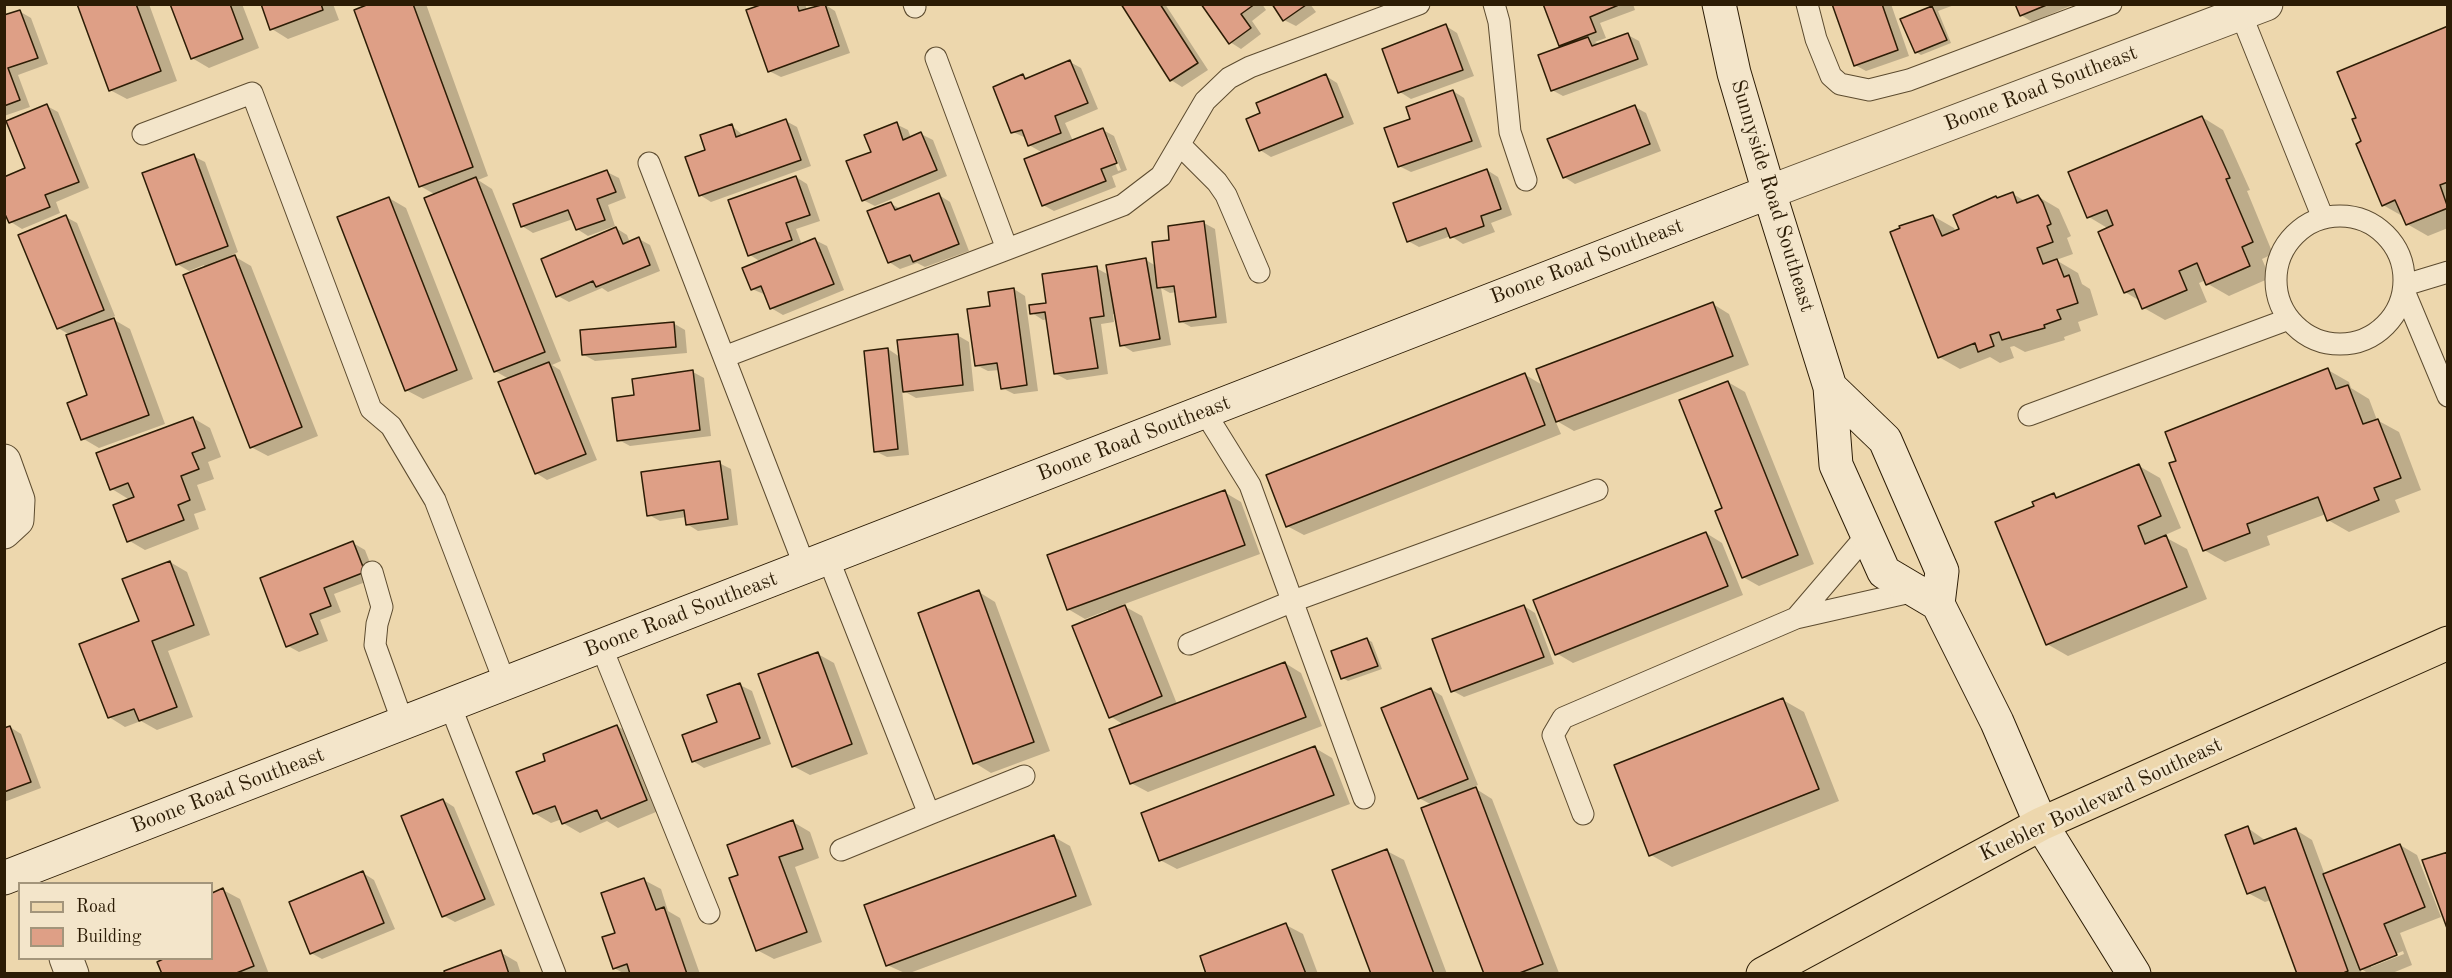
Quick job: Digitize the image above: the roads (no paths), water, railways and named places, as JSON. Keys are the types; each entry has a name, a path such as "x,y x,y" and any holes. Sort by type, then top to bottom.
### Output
{"main road":[{"name":"Kuebler Boulevard Southeast","path":"1763,974 2041,824 2448,644"}],"street":[{"name":"Sunnyside Road Southeast","path":"1719,4 1734,72 1768,192 1830,387 1836,465 1884,572 1927,597 1942,571 1885,440 1830,387"},
{"name":"Boone Road Southeast","path":"25,876 403,723 1204,411 1768,192 2253,9"},
{"path":"4,461 18,500 10,526"},
{"path":"1927,597 1997,722 2041,824 2134,974"}],"lane":[{"path":"724,357 1123,205 1161,176 1205,101 1229,78 1250,67 1419,4"},
{"path":"1494,4 1499,22 1510,132 1526,180"},
{"path":"1807,4 1819,49 1831,76 1840,84 1869,90 1909,80 2111,4"},
{"path":"2253,9 2323,218"},
{"path":"936,58 1007,249"},
{"path":"143,134 252,93 371,409 391,426 435,500 505,684"},
{"path":"1180,146 1217,182 1226,195 1259,272"},
{"path":"649,163 724,357 929,814"},
{"path":"2343,215 2363,220 2381,230 2395,245 2403,263 2404,288 2399,306 2387,325 2369,338 2348,345 2325,343 2305,334 2289,319 2278,299 2275,278 2279,257 2289,240 2305,226 2323,218 2343,215"},
{"path":"2404,288 2448,272"},
{"path":"2404,288 2448,396"},
{"path":"2029,415 2289,319"},
{"path":"1204,411 1250,485 1364,798"},
{"path":"1190,644 1293,601 1597,490"},
{"path":"1796,618 1867,535"},
{"path":"372,572 382,607 377,624 375,645 403,723"},
{"path":"1583,814 1553,735 1563,717 1796,618 1927,597"},
{"path":"601,646 709,913"},
{"path":"450,705 555,974"},
{"path":"842,850 1024,776"}]}
